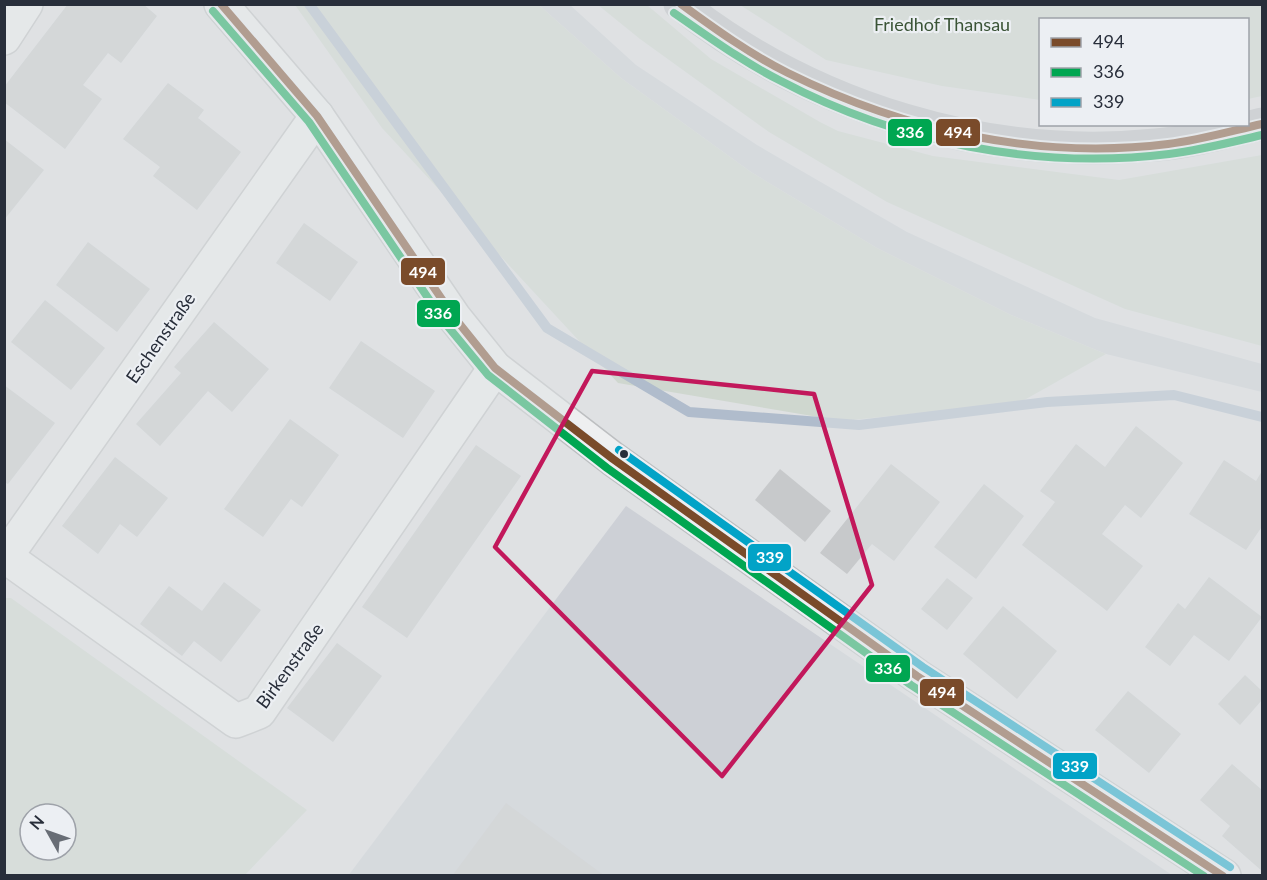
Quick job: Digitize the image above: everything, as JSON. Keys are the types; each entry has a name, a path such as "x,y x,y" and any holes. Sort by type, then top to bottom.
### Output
{"main road":[{"path":"680,4 713,31 794,78 868,109 944,130 1023,145 1093,148 1157,145 1263,124"}],"street":[{"path":"4,38 26,4"},
{"path":"221,4 317,116 454,317 495,368 613,459 917,676 1224,876"},
{"name":"Eschenstraße","path":"5,558 317,116"},
{"name":"Birkenstraße","path":"5,558 236,721 259,712 495,368"}],"highlighted area":[{"path":"592,371 814,394 872,585 722,776 495,547"}],"shaded area":[{"path":"539,5 570,5 636,65 757,145 907,232 1095,318 1262,364 1262,392 1106,354 1011,315 877,248 751,172 621,78"},
{"path":"626,506 1172,875 348,876"}],"green space":[{"path":"295,5 539,5 621,78 751,172 877,248 1011,315 1106,354 1019,403 842,421 618,383 382,128"},
{"path":"598,5 647,5 711,59 820,122 838,131 933,156 1119,180 1262,155 1262,346 1125,309 887,202 769,132 640,39"},
{"name":"Friedhof Thansau","path":"740,5 1262,5 1262,96 1249,99 1249,18 1039,18 1039,100 942,86 826,60"},
{"path":"5,598 11,598 307,810 245,875 5,875"}],"building":[{"path":"68,4 143,4 157,16 121,63 108,53 83,85 102,99 65,149 4,102 4,87"},
{"path":"168,83 204,110 198,118 241,152 197,210 153,176 160,167 123,139"},
{"path":"4,139 44,170 4,220"},
{"path":"304,223 358,262 330,301 276,263"},
{"path":"88,242 150,289 117,332 56,285"},
{"path":"45,300 105,348 71,390 11,342"},
{"path":"214,322 269,369 232,412 208,391 160,446 136,424 181,373 174,367"},
{"path":"361,341 435,391 403,438 329,388"},
{"path":"4,385 55,423 8,484 4,482"},
{"path":"290,419 339,455 302,507 291,499 263,537 224,509"},
{"path":"1136,426 1183,463 1141,518 1125,505 1102,534 1143,566 1107,611 1022,545 1055,502 1040,491 1076,444 1105,467"},
{"path":"476,445 521,476 407,638 362,607"},
{"path":"115,457 168,498 137,537 120,524 98,554 62,526"},
{"path":"1224,460 1256,481 1262,471 1262,529 1246,550 1189,514"},
{"path":"891,464 940,502 894,561 872,544 847,574 820,553"},
{"path":"780,469 831,511 805,542 755,500"},
{"path":"984,484 1024,516 976,579 934,547"},
{"path":"1209,577 1262,617 1229,661 1194,635 1170,666 1145,647 1178,603 1185,609"},
{"path":"947,578 973,598 947,630 921,609"},
{"path":"224,582 261,610 221,662 194,641 182,656 140,624 169,586 202,611"},
{"path":"1003,606 1057,651 1017,699 963,654"},
{"path":"337,643 382,676 333,742 287,708"},
{"path":"1245,675 1262,691 1262,700 1240,725 1218,704"},
{"path":"1128,691 1181,734 1149,773 1095,730"},
{"path":"1232,764 1262,790 1262,871 1222,836 1230,826 1200,800"},
{"path":"506,803 605,876 452,876"}],"waterway":[{"path":"309,4 547,328 689,412 859,425 1047,402 1174,395 1262,417"}],"transit line":[{"name":"494","path":"221,4 317,116 454,317 495,368 613,459 917,676 1223,876"},
{"name":"494","path":"681,4 760,58 788,73 878,111 973,136 1021,144 1070,148 1119,148 1204,138 1262,124"},
{"name":"336","path":"213,11 309,122 445,323 488,375 607,468 911,685 1204,876"},
{"name":"336","path":"674,13 753,66 826,103 921,136 970,147 1070,158 1120,158 1169,154 1262,135"},
{"name":"339","path":"619,450 923,667 1230,867"}]}
